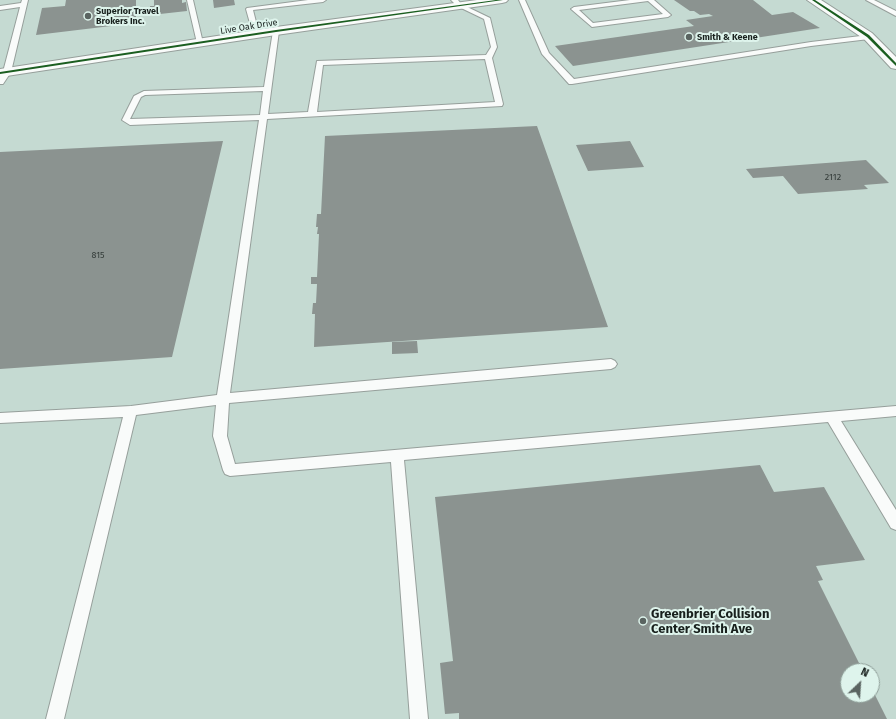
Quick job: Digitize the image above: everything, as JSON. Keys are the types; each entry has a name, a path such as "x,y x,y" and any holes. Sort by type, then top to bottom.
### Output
{"street":[{"name":"Live Oak Drive","path":"2,76 456,3 502,0"},
{"path":"813,0 869,37 896,65"}],"lane":[{"path":"190,0 200,43"},
{"path":"256,34 248,6 323,0"},
{"path":"522,0 546,54 572,82 811,44 869,37"},
{"path":"644,0 574,9 592,25 668,15 650,0"},
{"path":"869,0 896,14"},
{"path":"0,8 25,2"},
{"path":"2,76 25,2"},
{"path":"268,89 144,93 138,96 126,120 130,122 264,118 499,104 488,57 494,47 487,18 456,3"},
{"path":"276,31 223,399 220,436 230,470 896,410"},
{"path":"312,115 320,63 488,57"},
{"path":"0,418 131,411 223,399 611,364"},
{"path":"55,719 131,411"},
{"path":"830,416 896,523"},
{"path":"397,455 419,719"}],"shaded area":[{"path":"0,0 896,0 896,719 0,719"}],"building":[{"name":"Superior Travel Brokers Inc.","path":"66,0 136,0 136,23 36,35 42,8 65,6"},
{"path":"154,0 182,0 182,3 186,2 187,11 151,15 150,6 154,6"},
{"path":"213,0 234,0 235,5 214,8"},
{"name":"Smith & Keene","path":"674,0 753,0 772,15 793,12 820,28 573,66 555,46 694,26 686,20 713,16 709,14 700,15 694,11 690,11"},
{"path":"537,126 608,327 314,347 315,314 312,314 313,303 316,303 317,284 311,284 311,277 317,277 319,234 317,234 318,227 316,227 317,214 321,214 325,136"},
{"path":"223,141 172,357 0,369 0,152"},
{"path":"630,141 644,167 588,171 576,145"},
{"path":"866,160 889,183 864,185 868,189 798,194 783,176 753,178 746,169"},
{"path":"417,341 418,353 392,354 392,342"},
{"name":"Greenbrier Collision Center Smith Ave","path":"760,465 774,492 824,487 865,560 816,566 823,580 818,581 859,663 840,663 840,703 879,703 887,719 459,719 459,713 445,714 440,663 453,661 435,497"}],"cycle path":[{"path":"0,73 276,31 502,0"},
{"path":"813,0 868,36 896,65"}],"place":[{"name":"Superior Travel Brokers Inc.","path":"88,16"},
{"name":"Smith & Keene","path":"689,37"},
{"name":"Greenbrier Collision Center Smith Ave","path":"643,621"}]}
